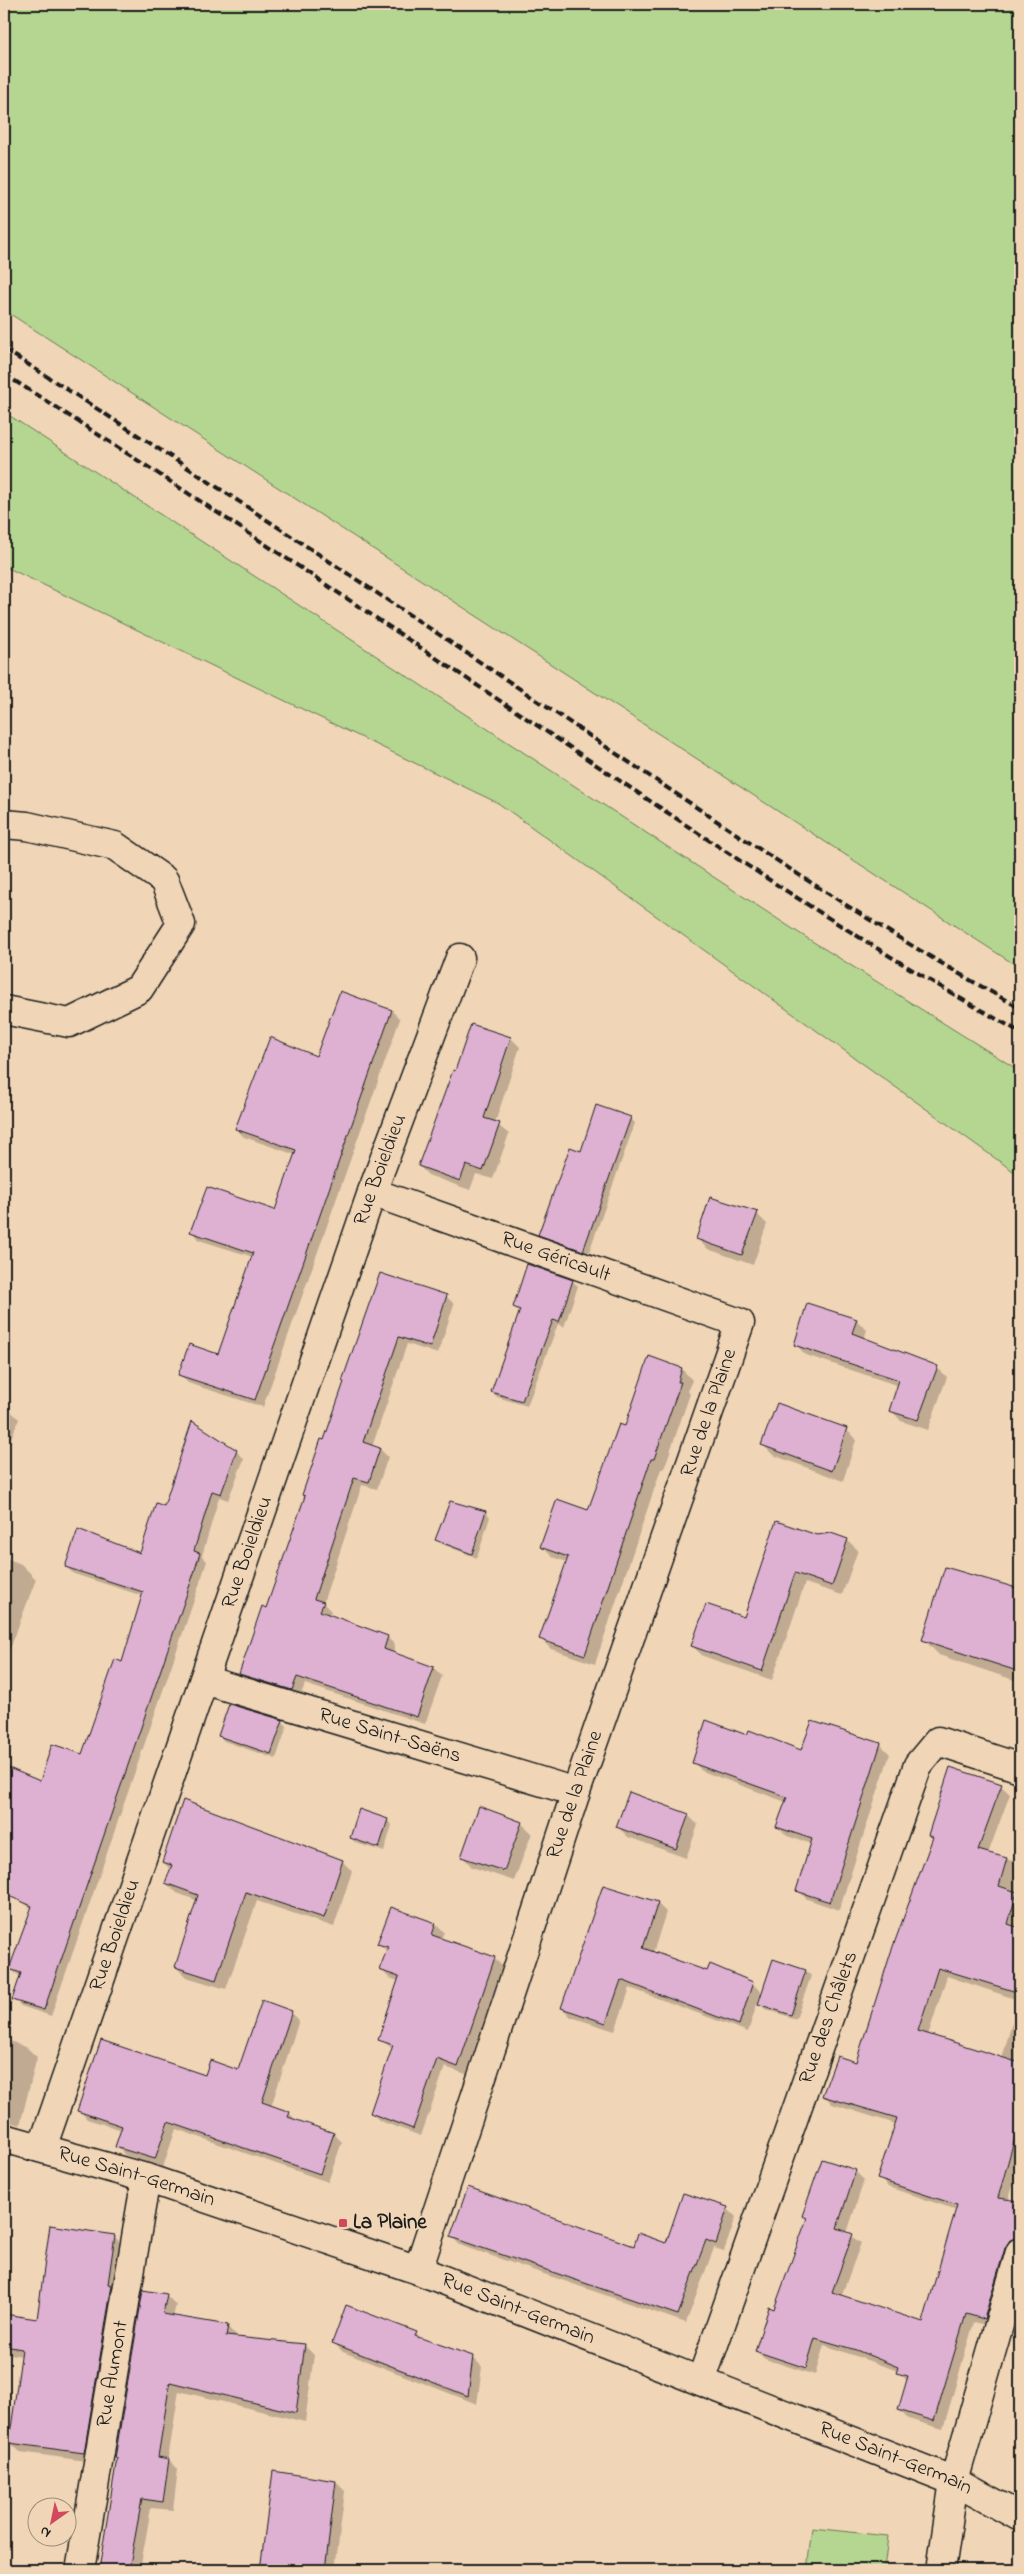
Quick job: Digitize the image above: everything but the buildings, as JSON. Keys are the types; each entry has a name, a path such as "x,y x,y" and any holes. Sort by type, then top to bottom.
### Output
{"street":[{"path":"4,824 27,826 115,846 164,880 181,924 139,989 69,1023 4,1010"},
{"name":"Rue Boieldieu","path":"42,2148 372,1192 460,958"},
{"name":"Rue Géricault","path":"372,1192 740,1323"},
{"name":"Rue de la Plaine","path":"418,2270 576,1792 740,1323"},
{"name":"Rue Saint-Saëns","path":"204,1680 576,1792"},
{"name":"Rue des Châlets","path":"701,2381 918,1766 938,1741 1020,1768"},
{"name":"Rue Saint-Germain","path":"4,2138 146,2178 418,2270 954,2481 1020,2517"},
{"name":"Rue Aumont","path":"80,2570 146,2178"},
{"path":"941,2570 954,2481 1020,2252"}],"green space":[{"path":"4,4 1020,4 1020,968 4,310"},
{"path":"4,412 799,933 1020,1071 1020,1176 498,803 4,566"},
{"path":"812,2528 888,2536 884,2570 807,2570"}],"railway":[{"path":"4,349 292,537 796,873 963,976 1020,1008"},
{"path":"4,374 216,512 791,894 904,965 1020,1032"}],"place":[{"name":"La Plaine","path":"343,2223"}]}
